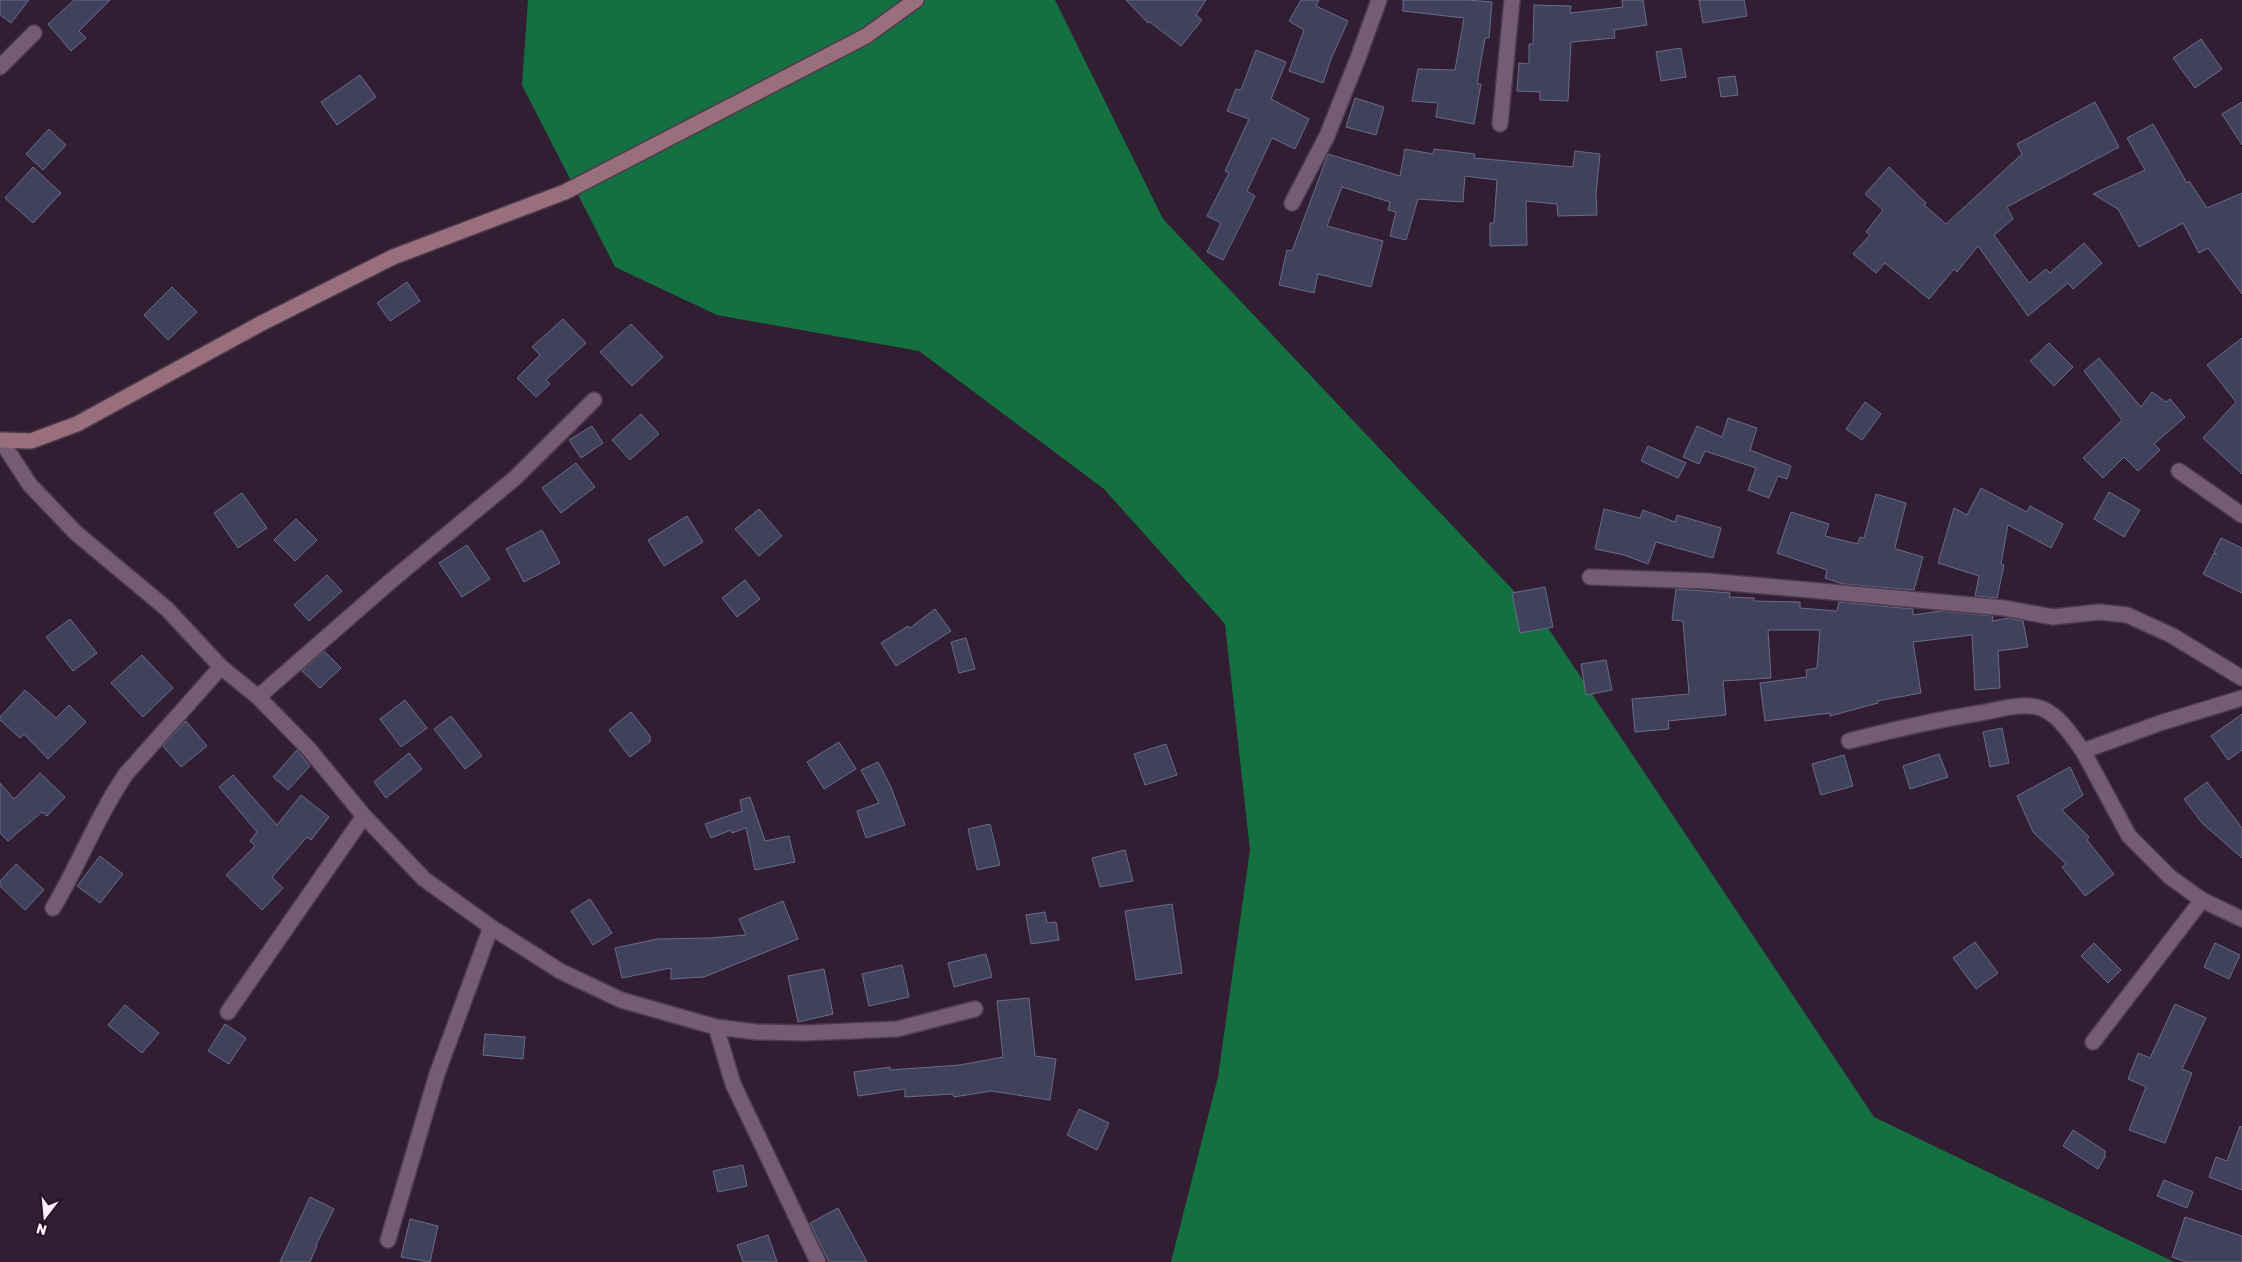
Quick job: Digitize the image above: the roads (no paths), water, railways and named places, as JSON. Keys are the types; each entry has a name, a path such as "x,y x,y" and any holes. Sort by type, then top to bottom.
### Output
{"street":[{"path":"1,441 31,441 78,424 262,322 393,257 565,192 866,36 916,0"},
{"path":"1292,203 1327,136 1379,0"},
{"path":"1500,124 1512,0"},
{"path":"0,68 34,33"},
{"path":"258,697 392,580 515,478 594,400"},
{"path":"1,441 30,485 76,533 167,609 222,668 258,697 308,748 364,816 424,879 491,928 560,971 621,1000 716,1027 757,1032 804,1033 897,1029 975,1010"},
{"path":"2179,471 2242,515"},
{"path":"1590,577 1707,581 2004,608 2053,617 2099,612 2126,615 2171,635 2242,678"},
{"path":"53,908 70,880 113,794 126,774 222,668"},
{"path":"2083,751 2160,723 2242,698"},
{"path":"1849,741 1922,723 2013,707 2037,707 2049,713 2067,728 2083,751 2129,836 2170,877 2202,900 2242,919"},
{"path":"228,1012 364,816"},
{"path":"2093,1042 2202,900"},
{"path":"388,1240 437,1074 491,928"},
{"path":"716,1027 733,1084 818,1262"}]}
